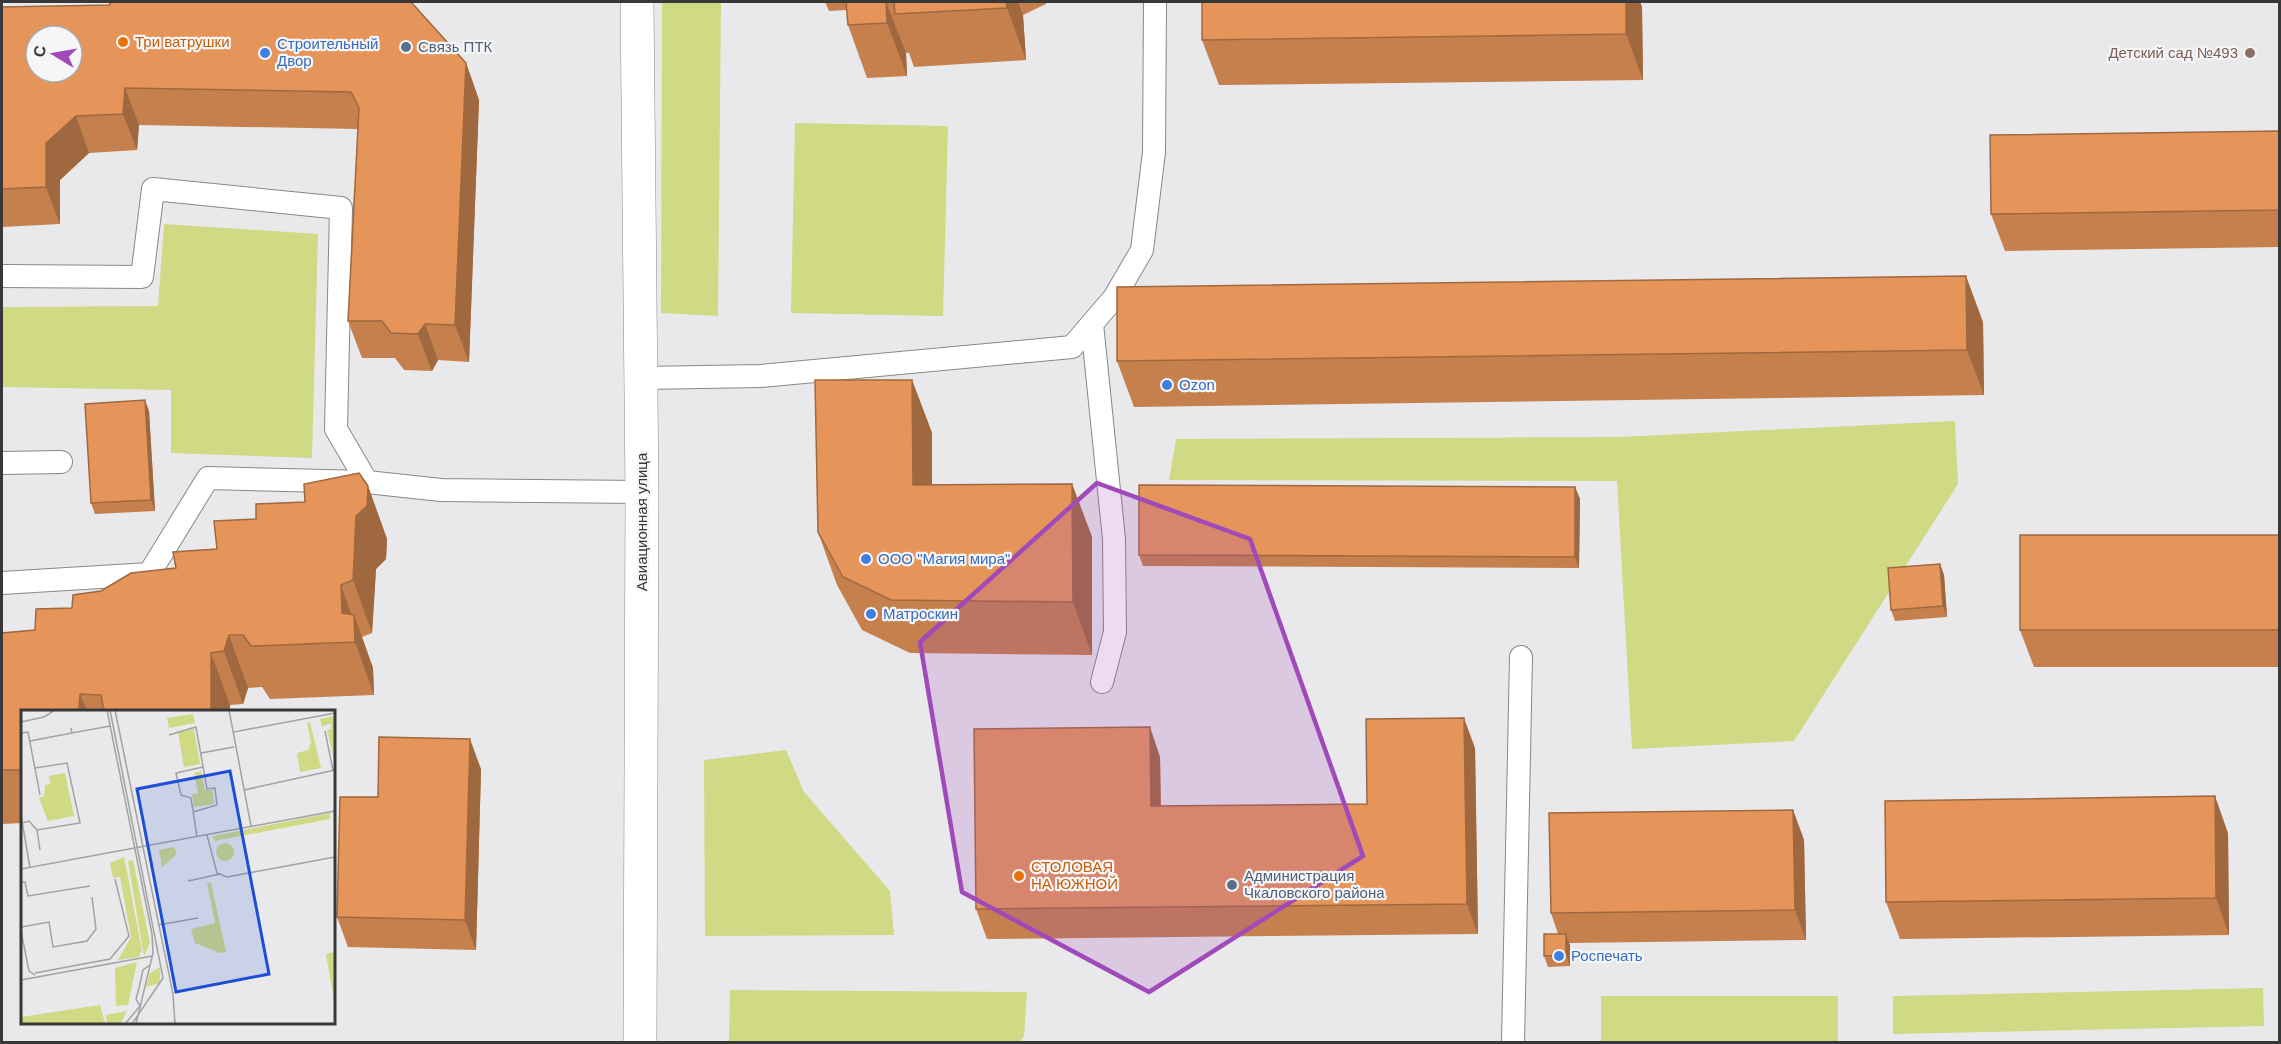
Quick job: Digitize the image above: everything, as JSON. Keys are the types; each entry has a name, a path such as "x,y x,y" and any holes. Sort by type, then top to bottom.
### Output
{"street":[{"name":"Авиационная улица","path":"637,2 642,378 640,1042"}],"lane":[{"path":"642,378 761,376 1072,347 1114,298 1142,250 1154,152 1155,2"},
{"path":"2,276 142,278 153,189 341,208 336,429 367,482"},
{"path":"1092,324 1114,539 1115,632 1102,682"},
{"path":"2,463 61,462"},
{"path":"2,583 149,574 208,478 367,482 441,490 642,492"},
{"path":"1513,1042 1521,657"}],"highlighted area":[{"path":"1097,483 1250,539 1363,856 1149,992 962,892 920,642"}],"green space":[{"path":"662,2 721,2 718,316 661,313"},
{"path":"795,123 948,126 943,316 791,313"},
{"path":"164,224 318,234 312,458 171,453 171,390 2,387 2,307 158,306"},
{"path":"1955,421 1958,484 1794,741 1632,749 1617,481 1169,480 1176,439 1619,437"},
{"path":"786,750 804,792 890,891 894,935 705,936 704,760"},
{"path":"2263,988 2264,1026 1893,1034 1893,996"},
{"path":"730,990 1027,992 1024,1036 1020,1042 729,1042"},
{"path":"1601,996 1838,996 1838,1042 1601,1042"}],"building":[{"path":"111,2 411,2 466,63 455,325 425,324 418,334 391,333 382,321 348,321 359,108 351,92 125,88 123,114 76,116 46,143 46,187 2,189 2,7 109,5"},
{"path":"846,2 886,2 887,23 848,25"},
{"path":"894,2 1006,2 1007,8 895,14"},
{"path":"1202,2 1626,2 1626,34 1202,40"},
{"path":"2280,131 2280,210 1991,214 1990,135"},
{"path":"1966,276 1967,350 1117,361 1117,287"},
{"path":"815,380 912,380 913,485 1072,484 1073,602 891,600 843,577 818,532"},
{"path":"145,400 151,500 91,503 85,404"},
{"path":"359,473 368,486 367,506 356,516 353,580 341,585 342,613 354,615 355,642 251,646 243,635 229,635 224,651 211,653 211,710 104,710 101,695 80,694 79,709 21,710 21,770 2,770 2,633 35,630 36,609 72,608 73,595 101,591 131,573 176,568 173,552 217,549 214,521 256,519 256,504 305,502 304,484"},
{"path":"1139,485 1575,487 1575,557 1139,555"},
{"path":"2020,535 2280,535 2280,630 2020,630"},
{"path":"1940,564 1943,606 1891,610 1888,568"},
{"name":"Администрация Чкаловского района","path":"1464,718 1467,904 976,909 974,729 1150,727 1151,806 1367,804 1366,719"},
{"path":"379,737 470,739 465,920 337,917 340,797 378,797"},
{"path":"2215,796 2216,898 1886,902 1885,801"},
{"path":"1793,810 1795,910 1551,913 1549,813"},
{"path":"1544,934 1566,934 1566,955 1544,956"}],"place":[{"name":"Три ватрушки","path":"123,42"},
{"name":"Связь ПТК","path":"406,47"},
{"name":"Строительный Двор","path":"265,53"},
{"name":"Детский сад №493","path":"2250,53"},
{"name":"Ozon","path":"1167,385"},
{"name":"ООО \"Магия мира\"","path":"866,559"},
{"name":"Матроскин","path":"871,614"},
{"name":"СТОЛОВАЯ НА ЮЖНОЙ","path":"1019,876"},
{"name":"Администрация Чкаловского района","path":"1232,885"},
{"name":"Роспечать","path":"1559,956"}]}
